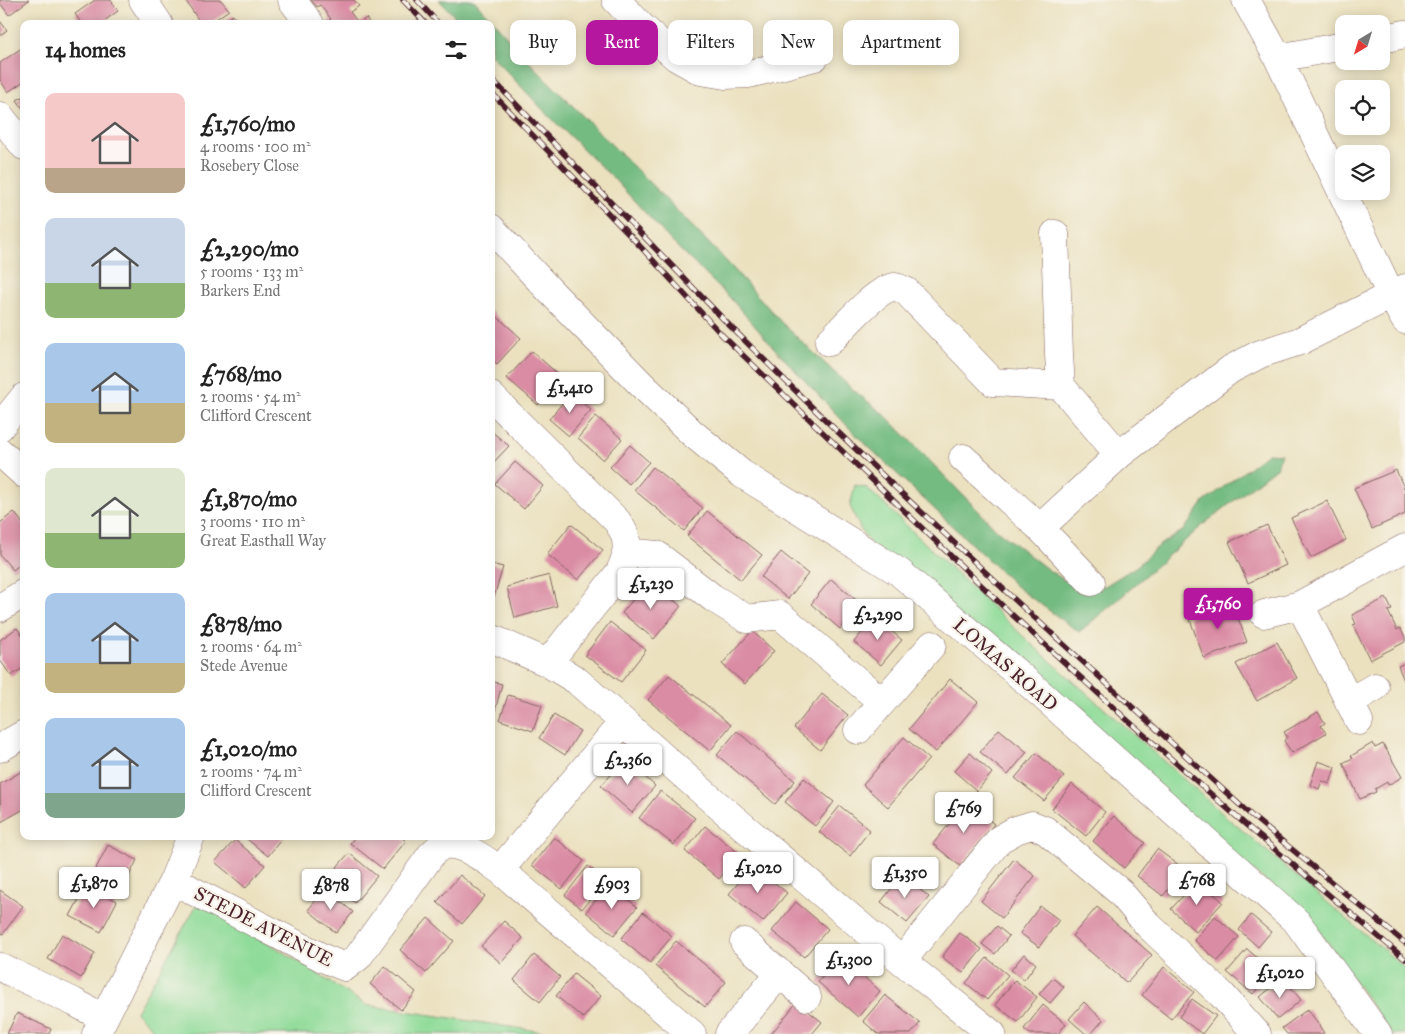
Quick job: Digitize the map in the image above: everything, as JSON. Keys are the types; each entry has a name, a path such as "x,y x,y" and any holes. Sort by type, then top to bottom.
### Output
{"street":[{"path":"143,0 157,20"},
{"path":"292,0 307,20"},
{"path":"616,0 641,26 676,57 701,70 725,75 748,74 783,65"},
{"path":"1246,0 1278,58 1398,291 1405,320"},
{"path":"1390,37 1405,34"},
{"path":"1278,58 1335,48"},
{"path":"0,116 20,141"},
{"name":"LOMAS ROAD","path":"495,232 552,294 692,433 742,474 899,572 1032,686 1297,922 1378,1034"},
{"path":"1055,234 1061,386 1119,455"},
{"path":"829,342 876,296 896,287 906,291 993,382 1061,386"},
{"path":"1040,528 1119,455 1231,370 1260,354 1300,341 1398,291"},
{"path":"495,400 617,521 625,536 626,552 624,565 548,663"},
{"path":"0,427 20,402"},
{"path":"0,452 20,470"},
{"path":"963,458 1040,528 1091,582"},
{"path":"1264,614 1300,605 1405,548"},
{"path":"626,552 657,555 713,598 747,619 780,615 882,702"},
{"path":"0,608 20,596"},
{"path":"1300,605 1354,711 1375,687"},
{"path":"495,640 548,663 576,680 712,800 902,961 992,1034"},
{"path":"858,730 932,645"},
{"path":"500,870 623,722"},
{"path":"0,748 20,736"},
{"path":"902,961 1000,840 1016,830 1032,825 1045,830 1120,892 1148,925 1222,995 1257,1034"},
{"path":"0,968 74,1002 100,1026 174,879 189,840"},
{"name":"STEDE AVENUE","path":"174,879 193,891 323,958 345,967 358,957 431,855 439,847 454,845 472,852 500,870 692,1034"},
{"path":"744,942 808,997"},
{"path":"729,1034 780,973"}],"green space":[{"path":"439,0 474,0 492,20 458,20"},
{"path":"495,23 510,40 510,65 532,65 731,266 782,323 851,388 886,416 998,531 1047,569 1075,587 1105,586 1137,566 1161,544 1184,530 1204,502 1268,453 1281,454 1277,467 1204,524 1079,632 1018,588 857,436 774,348 731,299 673,243 614,179 550,117 495,59"},
{"path":"855,485 867,488 1028,641 1223,814 1405,968 1405,1034 1392,1034 1307,913 1247,866 870,543 861,530 850,506"},
{"path":"200,899 366,1005 556,1034 154,1034 156,1032 136,1012"}],"building":[{"path":"0,0 29,0 9,15 0,3"},
{"path":"95,0 111,0 118,11 106,20 79,20 75,14"},
{"path":"221,0 229,10 215,20 198,20 186,1"},
{"path":"311,0 354,0 359,6 350,12 356,20 330,20 331,19 320,5 317,7"},
{"path":"233,15 236,20 226,20"},
{"path":"0,21 7,30 0,36"},
{"path":"20,49 20,84 8,92 0,80 0,63"},
{"path":"495,315 521,338 497,364 495,362"},
{"path":"532,351 562,378 538,405 507,378"},
{"path":"571,393 591,410 569,436 549,419"},
{"path":"596,416 622,439 603,460 578,438"},
{"path":"495,434 509,446 495,461"},
{"path":"630,445 649,462 629,484 610,467"},
{"path":"515,462 543,486 524,509 495,484"},
{"path":"653,467 703,508 684,531 634,490"},
{"path":"1396,470 1405,490 1405,514 1372,529 1354,488"},
{"path":"1327,501 1346,540 1311,558 1291,518"},
{"path":"707,511 762,555 741,580 687,536"},
{"path":"14,512 20,520 20,564 13,570 0,555 0,523"},
{"path":"571,524 603,550 578,580 547,554"},
{"path":"1267,525 1286,565 1248,583 1229,542"},
{"path":"781,552 808,574 788,599 761,577"},
{"path":"495,565 503,567 495,594"},
{"path":"549,575 557,606 515,618 507,587"},
{"path":"831,579 861,604 840,629 811,604"},
{"path":"649,580 681,606 654,639 622,613"},
{"path":"1386,598 1392,610 1388,611 1397,630 1400,628 1405,637 1405,642 1370,660 1353,625 1356,624 1352,615"},
{"path":"1232,602 1247,642 1204,658 1189,617"},
{"path":"875,617 902,640 881,665 854,642"},
{"path":"610,622 646,650 621,682 585,655"},
{"path":"17,628 20,632 20,670 11,676 0,660 0,640"},
{"path":"752,631 774,651 745,684 722,664"},
{"path":"1277,642 1297,678 1257,701 1236,664"},
{"path":"1405,663 1405,683 1398,666"},
{"path":"669,675 731,725 710,751 648,700"},
{"path":"950,679 978,702 936,752 909,729"},
{"path":"495,682 502,684 495,711"},
{"path":"822,694 848,715 820,750 794,728"},
{"path":"508,695 542,705 533,731 500,720"},
{"path":"1318,712 1325,723 1321,726 1326,733 1292,753 1284,741 1287,737 1284,732"},
{"path":"554,715 580,731 565,755 539,738"},
{"path":"999,729 1027,752 1008,775 980,752"},
{"path":"737,731 795,781 775,804 717,755"},
{"path":"904,737 929,759 888,807 863,785"},
{"path":"1373,743 1375,748 1383,744 1402,777 1388,785 1387,782 1375,789 1376,792 1360,799 1343,763"},
{"path":"970,753 992,773 977,791 954,771"},
{"path":"1036,753 1064,777 1044,801 1015,778"},
{"path":"625,759 655,786 632,813 601,786"},
{"path":"1318,761 1335,767 1330,784 1322,781 1319,789 1310,785"},
{"path":"20,772 20,811 1,822 0,784"},
{"path":"804,778 834,802 815,826 785,802"},
{"path":"1072,784 1105,812 1086,836 1052,809"},
{"path":"660,791 695,818 674,845 639,818"},
{"path":"967,802 994,824 960,866 933,844"},
{"path":"840,806 870,830 850,856 819,832"},
{"path":"1114,816 1145,843 1124,868 1093,841"},
{"path":"705,826 740,854 719,879 685,851"},
{"path":"554,837 584,861 562,889 532,865"},
{"path":"235,840 265,865 246,888 215,862"},
{"path":"248,840 281,840 268,856"},
{"path":"353,840 406,841 383,869 350,843"},
{"path":"108,845 137,860 121,893 91,878"},
{"path":"1157,849 1184,869 1163,896 1137,876"},
{"path":"349,853 377,876 355,903 326,880"},
{"path":"1014,859 1035,876 1002,918 981,901"},
{"path":"753,865 787,893 763,922 729,894"},
{"path":"588,866 605,880 582,909 565,895"},
{"path":"460,875 485,896 462,924 437,902"},
{"path":"902,875 929,897 907,923 881,902"},
{"path":"1198,880 1223,902 1196,932 1171,909"},
{"path":"609,884 637,907 614,935 586,912"},
{"path":"86,886 117,901 101,932 70,916"},
{"path":"325,889 353,912 336,933 308,910"},
{"path":"0,890 23,906 3,934 0,932"},
{"path":"796,902 828,929 804,957 772,931"},
{"path":"1040,906 1059,920 1039,947 1020,933"},
{"path":"1097,907 1152,955 1127,983 1072,936"},
{"path":"643,912 672,936 650,963 621,939"},
{"path":"1251,915 1271,932 1258,947 1239,930"},
{"path":"1215,916 1239,937 1218,961 1194,940"},
{"path":"428,918 454,941 426,973 400,950"},
{"path":"504,921 523,938 501,963 481,946"},
{"path":"997,926 1009,936 995,954 982,944"},
{"path":"960,933 982,949 963,973 942,957"},
{"path":"62,934 95,953 81,978 48,959"},
{"path":"676,941 726,982 705,1007 655,966"},
{"path":"1247,949 1273,971 1253,994 1227,972"},
{"path":"1024,954 1036,964 1024,980 1011,970"},
{"path":"534,955 560,977 540,1002 514,980"},
{"path":"840,956 880,991 858,1017 818,982"},
{"path":"987,958 1008,975 987,1000 966,983"},
{"path":"385,966 416,992 401,1010 370,984"},
{"path":"1164,967 1194,992 1171,1019 1142,995"},
{"path":"574,974 601,996 583,1018 556,996"},
{"path":"1053,978 1064,987 1050,1003 1039,994"},
{"path":"1283,978 1301,1000 1278,1019 1260,997"},
{"path":"1015,980 1037,997 1018,1022 995,1005"},
{"path":"885,995 920,1023 911,1034 878,1034 863,1021"},
{"path":"1192,999 1216,1016 1202,1034 1179,1017"},
{"path":"797,1002 822,1022 812,1034 771,1034"},
{"path":"1084,1002 1103,1020 1091,1034 1086,1034 1069,1019"},
{"path":"1043,1005 1066,1024 1058,1034 1030,1034 1024,1029"},
{"path":"1308,1009 1324,1033 1287,1034 1282,1028"},
{"path":"17,1013 51,1029 49,1034 7,1034"}],"railway":[{"path":"403,0 422,20"},
{"path":"417,0 435,20"},
{"path":"495,82 730,326 897,489 1014,599 1253,817 1405,943"},
{"path":"495,96 639,245 721,334 1007,610 1246,825 1405,959"}]}
